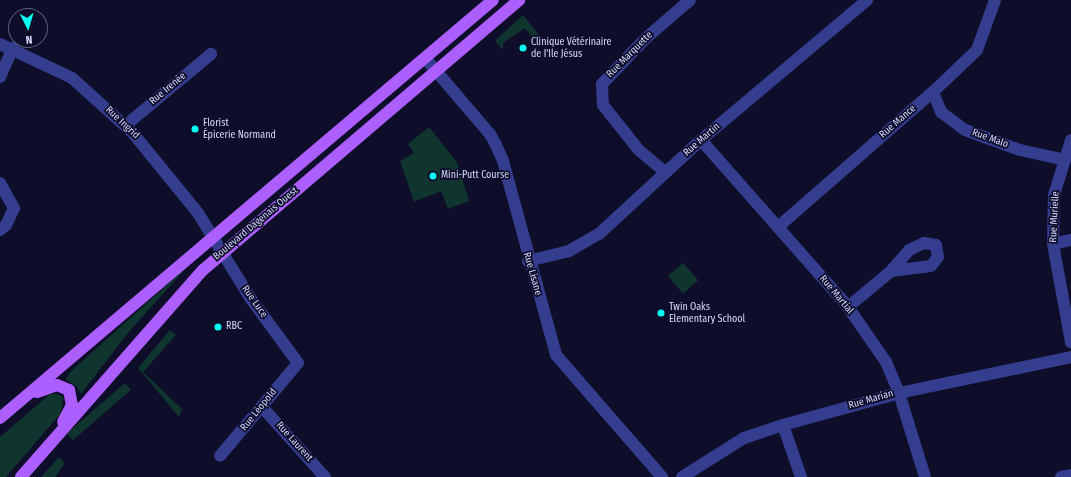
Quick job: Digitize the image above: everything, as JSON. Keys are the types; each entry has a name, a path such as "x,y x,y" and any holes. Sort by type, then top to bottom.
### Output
{"main road":[{"name":"Boulevard Dagenais Ouest","path":"0,418 493,0"},
{"name":"Boulevard Dagenais Ouest","path":"21,477 192,281 519,0"},
{"path":"26,396 57,385 69,390 72,404 54,440"}],"street":[{"name":"Rue Marquette","path":"665,172 638,149 603,105 602,84 646,38 690,0"},
{"name":"Rue Martin","path":"528,260 569,251 599,234 701,140 867,0"},
{"name":"Rue Mance","path":"778,227 934,92 977,50 995,0"},
{"path":"0,77 13,48"},
{"name":"Rue Ingrid","path":"13,48 72,78 126,125 170,176 213,237"},
{"name":"Rue Irenée","path":"126,125 211,54"},
{"name":"Rue Lisane","path":"425,58 490,134 496,145 503,161 528,260 556,355 662,477"},
{"name":"Rue Malo","path":"934,92 941,112 964,130 1020,150 1065,160"},
{"name":"Rue Martial","path":"701,140 848,307 886,362 899,393 925,477"},
{"name":"Rue Murielle","path":"1071,140 1054,195 1053,244 1071,342"},
{"path":"0,183 14,208 6,225 0,230"},
{"name":"Rue Luce","path":"213,237 251,299 298,363"},
{"path":"1053,244 1071,240"},
{"path":"848,307 891,271"},
{"name":"Rue Marian","path":"682,477 744,438 783,425 899,393 1071,357"},
{"name":"Rue Léopold","path":"220,456 263,408 298,363"},
{"name":"Rue Laurent","path":"263,408 325,477"},
{"path":"783,425 801,477"},
{"path":"1061,477 1071,475"}],"green space":[{"path":"523,15 539,35 534,39 525,28 503,43 503,50 495,41"},
{"name":"Mini-Putt Course","path":"429,127 457,162 469,201 448,209 441,191 414,202 400,161 414,153 408,144"},
{"path":"683,263 698,280 683,293 668,276"},
{"path":"186,268 127,334 81,394 77,387 66,379 70,372"},
{"path":"170,330 176,335 143,372 182,409 179,417 138,368"},
{"path":"125,383 131,390 73,440 67,434"},
{"path":"50,394 56,394 63,397 61,413 6,477 0,477 0,437"},
{"path":"59,457 65,463 55,477 41,477"}],"place":[{"name":"Clinique Vétérinaire de I'Ile Jésus","path":"523,48"},
{"name":"Florist Épicerie Normand","path":"195,129"},
{"name":"Mini-Putt Course","path":"433,176"},
{"name":"Twin Oaks Elementary School","path":"661,313"},
{"name":"RBC","path":"218,327"}]}
